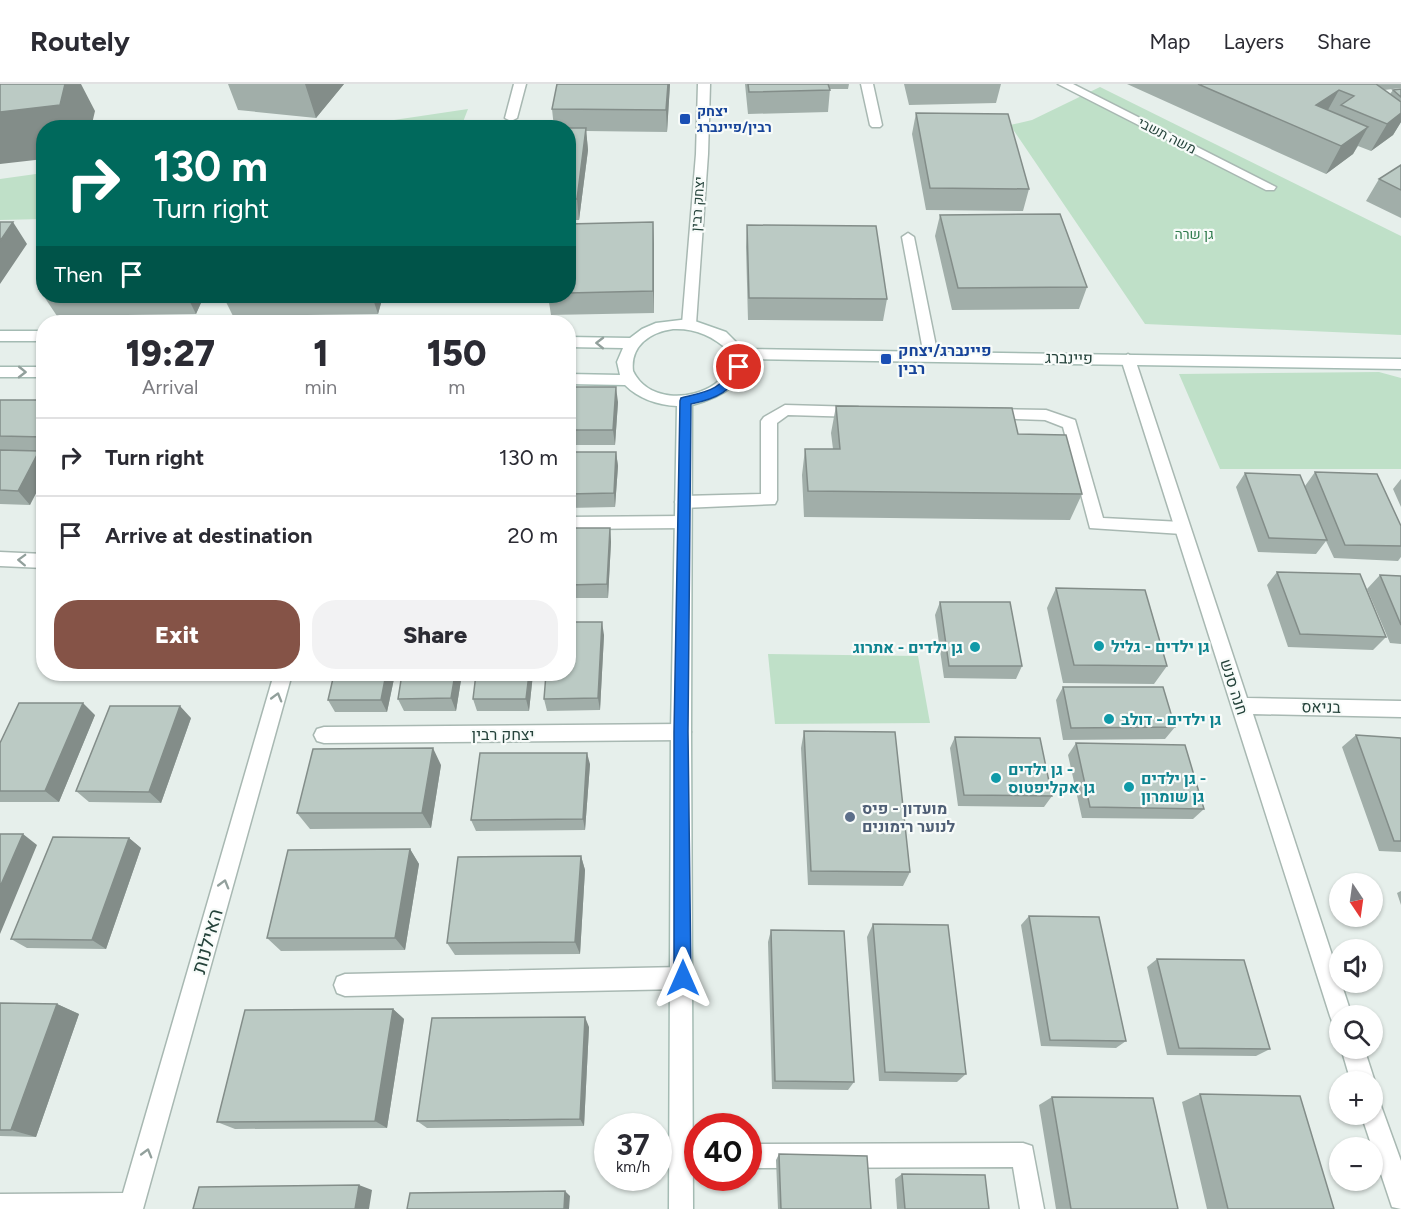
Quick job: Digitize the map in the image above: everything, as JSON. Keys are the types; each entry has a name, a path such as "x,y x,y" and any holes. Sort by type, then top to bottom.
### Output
{"street":[{"path":"511,118 520,84"},
{"name":"יצחק רבין","path":"689,324 702,154 704,84"},
{"path":"867,84 876,125"},
{"name":"משה תשבי","path":"1064,84 1270,188"},
{"path":"908,237 931,356"},
{"path":"689,324 720,334 731,343 738,354 739,367 733,379 721,390 705,397 686,401 652,396 629,380 623,368 624,355 631,343 656,328 689,324"},
{"path":"0,336 36,336"},
{"path":"576,342 631,343"},
{"name":"פיינברג","path":"738,354 1401,364"},
{"name":"חנה סנש","path":"1128,359 1337,1005"},
{"path":"0,372 36,372"},
{"path":"576,379 629,380"},
{"path":"686,401 681,732 683,978 688,1113"},
{"path":"576,522 683,512 769,500 769,421 785,410 868,412"},
{"path":"975,413 1046,415 1070,424 1096,524 1182,528"},
{"path":"0,559 36,561"},
{"name":"האילנות","path":"132,1207 281,681"},
{"name":"בניאס","path":"1240,706 1401,709"},
{"name":"יצחק רבין","path":"324,735 681,732"},
{"path":"345,986 683,978"},
{"path":"1377,1125 1401,1198"},
{"path":"762,1156 1023,1155 1032,1209"},
{"path":"681,1209 684,1189"},
{"path":"0,1206 132,1207"}],"green space":[{"name":"גן שרה","path":"1100,87 1401,236 1401,335 1145,324 1010,125 1032,120"},
{"path":"468,109 464,120 394,120"},
{"path":"36,174 36,219 0,220 0,179"},
{"path":"1379,372 1401,378 1401,469 1220,469 1179,374"},
{"path":"768,654 918,656 930,723 775,724"}],"building":[{"path":"0,84 65,84 60,105 0,112"},
{"path":"557,84 668,84 666,110 552,109"},
{"path":"748,84 828,84 830,90 749,92"},
{"path":"1198,84 1376,84 1401,102 1401,113 1387,124 1341,105 1354,96 1339,90 1316,105 1368,127 1341,146"},
{"path":"1401,89 1401,97 1393,90"},
{"path":"916,113 1008,114 1029,189 930,188"},
{"path":"576,128 586,128 577,199"},
{"path":"1401,165 1401,190 1379,179"},
{"path":"1060,214 1087,287 958,288 940,215"},
{"path":"0,222 13,222 0,241"},
{"path":"653,222 653,291 576,293 576,224"},
{"path":"747,225 876,226 887,299 749,298"},
{"path":"576,387 616,387 613,430 576,430"},
{"path":"0,400 36,400 36,437 0,436"},
{"path":"836,406 1012,408 1018,434 1066,435 1082,494 808,491 805,449 840,449"},
{"path":"0,450 36,451 36,457 18,491 0,490"},
{"path":"576,452 616,452 614,493 576,494"},
{"path":"1315,472 1377,474 1401,526 1401,546 1345,545"},
{"path":"1245,473 1300,475 1327,540 1269,538"},
{"path":"576,528 610,528 607,584 576,585"},
{"path":"1277,572 1360,574 1386,637 1300,634"},
{"path":"1380,575 1401,576 1401,625"},
{"name":"גן ילדים - גליל","path":"1056,588 1145,590 1167,666 1074,665"},
{"name":"גן ילדים - אתרוג","path":"940,602 1010,602 1022,666 949,666"},
{"path":"576,622 602,622 598,698 544,699 545,681 576,681"},
{"path":"332,681 385,681 381,700 328,700"},
{"path":"401,681 454,681 451,698 398,699"},
{"path":"475,681 528,681 526,699 473,699"},
{"name":"גן ילדים - דולב","path":"1063,687 1163,687 1175,727 1071,728"},
{"path":"19,703 83,703 45,791 0,791 0,743"},
{"path":"110,706 180,706 149,792 76,791"},
{"name":"מועדון - פיס לנוער רימונים","path":"804,731 895,732 910,872 811,871"},
{"path":"1356,735 1401,738 1401,841 1394,841"},
{"name":"גן ילדים - גן אקליפטוס","path":"955,737 1040,738 1052,796 964,795"},
{"name":"גן ילדים - גן שומרון","path":"1076,743 1185,745 1204,809 1090,807"},
{"path":"433,748 422,813 297,813 313,749"},
{"path":"480,753 587,753 583,819 471,820"},
{"path":"0,834 23,834 0,887"},
{"path":"53,837 129,838 92,940 11,939"},
{"path":"410,849 395,938 267,938 288,850"},
{"path":"581,856 575,942 447,943 458,857"},
{"path":"1029,916 1099,917 1126,1041 1050,1040"},
{"path":"873,924 948,925 966,1074 885,1072"},
{"path":"771,930 844,931 854,1082 775,1081"},
{"path":"1157,959 1244,960 1270,1049 1179,1048"},
{"path":"0,1003 57,1004 11,1130 0,1130"},
{"path":"393,1009 375,1121 217,1122 245,1010"},
{"path":"585,1017 580,1119 417,1121 432,1018"},
{"path":"1200,1094 1300,1096 1334,1209 1228,1209"},
{"path":"1052,1097 1153,1098 1178,1209 1071,1209"},
{"path":"779,1154 867,1156 871,1209 781,1209"},
{"path":"902,1174 985,1175 989,1209 905,1209"},
{"path":"359,1185 355,1209 193,1209 199,1187"},
{"path":"565,1191 564,1209 407,1209 410,1193"}],"place":[{"name":"יצחק רבין/פיינברג","path":"685,119"},
{"name":"פיינברג/יצחק רבין","path":"886,359"},
{"name":"גן ילדים - גליל","path":"1099,646"},
{"name":"גן ילדים - אתרוג","path":"975,647"},
{"name":"גן ילדים - דולב","path":"1109,719"},
{"name":"גן ילדים - גן אקליפטוס","path":"996,778"},
{"name":"גן ילדים - גן שומרון","path":"1129,787"},
{"name":"מועדון - פיס לנוער רימונים","path":"850,817"}],"route":[{"path":"683,978 681,732 686,401 705,397 721,390 733,379 739,367"}]}
